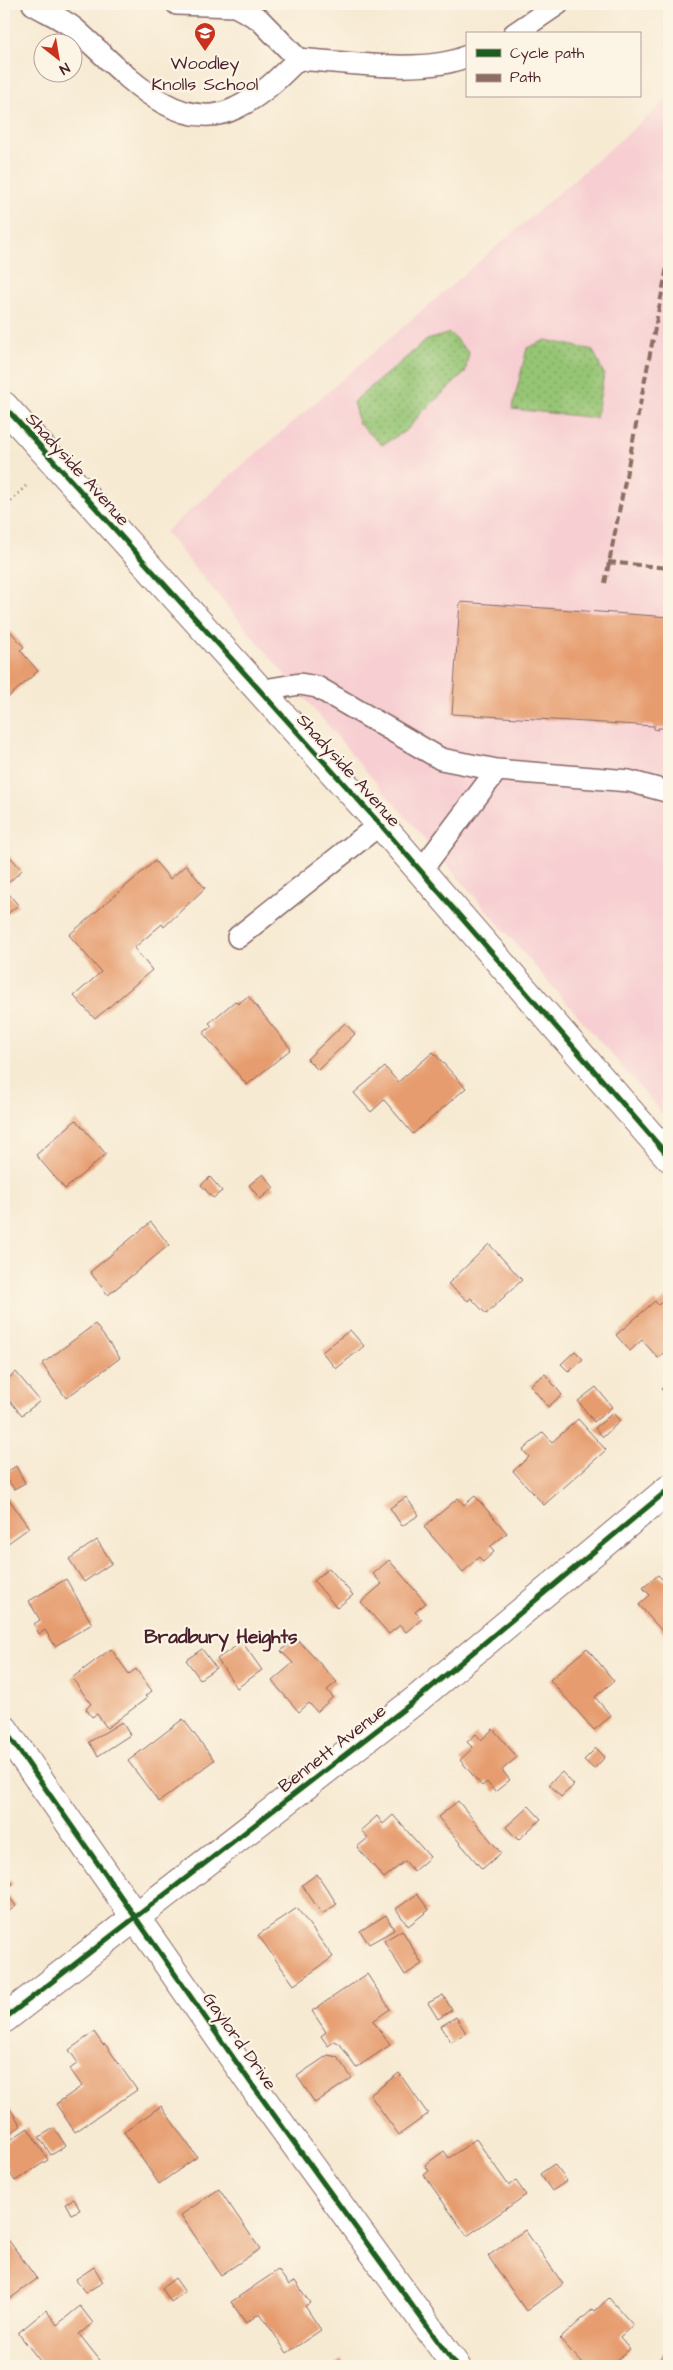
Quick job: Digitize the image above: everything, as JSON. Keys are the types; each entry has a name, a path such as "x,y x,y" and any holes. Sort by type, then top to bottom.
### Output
{"street":[{"name":"Shadyside Avenue","path":"4,406 258,691 380,824 669,1156"},
{"name":"Bennett Avenue","path":"4,2019 417,1699 669,1489"},
{"name":"Gaylord Drive","path":"4,1729 253,2086 456,2366"}],"lane":[{"path":"33,4 73,28 149,96 170,107 204,116 234,110 264,92 298,59"},
{"path":"177,4 236,6 259,19 298,59 427,67 458,61 466,57"},
{"path":"517,32 558,4"},
{"path":"258,691 300,684 317,687 441,759 498,770 629,782 669,792"},
{"path":"420,872 498,770"},
{"path":"238,937 380,824"}],"shaded area":[{"path":"669,98 669,1121 371,777 165,532"}],"green space":[{"path":"450,333 469,353 465,373 422,412 407,430 382,445 359,424 353,402 427,340"},
{"path":"546,340 593,350 604,374 596,418 512,409 527,348"}],"building":[{"path":"460,602 669,617 669,728 658,728 658,730 654,729 654,726 452,714"},
{"path":"5,625 24,647 20,650 38,671 4,701"},
{"path":"4,850 22,870 4,887"},
{"path":"155,861 170,879 186,865 205,888 164,927 162,924 134,948 152,970 95,1019 74,996 101,972 69,935"},
{"path":"9,894 18,905 4,917 4,899"},
{"path":"248,996 291,1049 247,1085 203,1033 212,1026 209,1023 235,1001 238,1004"},
{"path":"345,1023 355,1034 318,1070 307,1059"},
{"path":"433,1052 466,1088 413,1134 384,1100 371,1112 354,1093 385,1067 398,1082"},
{"path":"76,1120 106,1154 65,1189 36,1155"},
{"path":"263,1174 274,1188 260,1199 249,1185"},
{"path":"210,1177 222,1191 213,1198 201,1185"},
{"path":"151,1222 169,1245 108,1295 90,1272"},
{"path":"489,1244 522,1280 486,1314 471,1298 468,1301 448,1284"},
{"path":"669,1296 669,1347 658,1358 642,1340 630,1351 616,1335 655,1301 658,1305"},
{"path":"95,1324 120,1358 66,1398 42,1364"},
{"path":"350,1330 364,1346 336,1369 322,1352"},
{"path":"575,1351 583,1359 569,1372 561,1364"},
{"path":"16,1372 40,1401 22,1415 4,1394 4,1382"},
{"path":"545,1374 562,1395 548,1407 530,1385"},
{"path":"669,1382 669,1398 661,1389"},
{"path":"596,1387 612,1407 594,1422 578,1401"},
{"path":"613,1413 620,1421 603,1437 595,1428"},
{"path":"578,1419 606,1450 544,1505 513,1471 529,1457 523,1450 543,1432 552,1442"},
{"path":"16,1466 25,1483 14,1489 4,1474"},
{"path":"4,1492 29,1528 4,1546"},
{"path":"475,1496 507,1533 490,1547 494,1552 483,1562 479,1557 463,1572 424,1527 458,1498 464,1505"},
{"path":"406,1497 419,1515 402,1526 390,1508"},
{"path":"97,1540 112,1563 84,1582 69,1559"},
{"path":"389,1560 426,1603 415,1612 422,1619 406,1632 400,1625 389,1634 361,1602 382,1584 373,1574"},
{"path":"329,1568 353,1595 337,1608 314,1581"},
{"path":"658,1575 664,1581 669,1576 669,1639 639,1605 650,1595 643,1588"},
{"path":"66,1579 92,1624 55,1646 45,1630 39,1634 34,1624 40,1620 29,1601"},
{"path":"296,1638 337,1682 327,1690 333,1697 317,1712 309,1703 299,1712 272,1681 293,1663 281,1651"},
{"path":"242,1642 262,1670 237,1688 217,1659"},
{"path":"587,1648 614,1681 595,1697 611,1716 594,1730 550,1680"},
{"path":"111,1649 129,1674 136,1669 152,1691 145,1696 147,1698 107,1728 97,1714 92,1717 86,1709 91,1704 72,1678"},
{"path":"202,1649 216,1668 200,1679 186,1660"},
{"path":"183,1719 214,1760 159,1802 128,1761"},
{"path":"122,1722 130,1735 98,1756 89,1742"},
{"path":"493,1729 517,1757 502,1770 510,1780 495,1792 487,1782 482,1786 460,1760 473,1748 467,1742 476,1734 481,1740"},
{"path":"596,1748 605,1757 594,1769 584,1760"},
{"path":"562,1772 574,1785 561,1797 549,1784"},
{"path":"458,1801 501,1853 482,1869 438,1817"},
{"path":"529,1806 541,1819 518,1840 506,1827"},
{"path":"393,1815 430,1857 414,1871 405,1861 384,1878 357,1847 368,1838 361,1830 377,1816 383,1824"},
{"path":"4,1872 13,1884 4,1890"},
{"path":"317,1874 337,1904 322,1914 302,1885"},
{"path":"4,1890 16,1906 4,1915"},
{"path":"417,1894 429,1910 408,1926 396,1909"},
{"path":"297,1908 333,1957 294,1985 258,1935"},
{"path":"386,1915 394,1930 369,1944 360,1931"},
{"path":"402,1930 422,1964 405,1975 384,1941"},
{"path":"367,1974 390,2009 373,2021 390,2045 356,2068 340,2044 335,2041 328,2046 321,2036 326,2032 312,2011"},
{"path":"443,1995 452,2010 438,2019 428,2003"},
{"path":"456,2017 466,2033 451,2042 441,2026"},
{"path":"94,2032 103,2045 105,2044 137,2090 75,2132 56,2104 82,2086 70,2069 78,2063 69,2050"},
{"path":"328,2055 337,2057 352,2078 315,2103 297,2076"},
{"path":"399,2073 428,2114 399,2135 370,2095"},
{"path":"4,2099 21,2126 4,2137"},
{"path":"161,2106 197,2157 159,2184 124,2132"},
{"path":"28,2128 48,2160 15,2181 4,2163 4,2144"},
{"path":"54,2128 66,2146 51,2155 39,2137"},
{"path":"476,2139 509,2186 516,2181 526,2195 467,2236 424,2175 429,2171 425,2165 444,2151 449,2158"},
{"path":"554,2164 567,2181 552,2191 540,2174"},
{"path":"219,2189 260,2249 221,2275 181,2215"},
{"path":"74,2199 80,2210 71,2214 65,2203"},
{"path":"525,2230 563,2284 526,2311 488,2256"},
{"path":"4,2234 37,2279 4,2303"},
{"path":"94,2267 103,2282 85,2293 76,2279"},
{"path":"278,2270 289,2285 295,2281 310,2303 305,2306 321,2330 287,2353 260,2313 246,2323 231,2302"},
{"path":"175,2278 185,2292 171,2302 162,2288"},
{"path":"609,2298 633,2325 620,2337 630,2349 610,2366 585,2366 560,2339 593,2309 595,2311"},
{"path":"80,2306 93,2323 79,2334 103,2364 100,2366 44,2366 18,2333 46,2310 57,2325"},
{"path":"666,2351 669,2354 669,2366 656,2365"},
{"path":"341,2360 346,2366 334,2366"}],"marked path":[{"path":"605,583 669,257"},
{"path":"608,562 669,568"}],"cycle path":[{"path":"4,406 380,824 669,1157"},
{"path":"4,2019 417,1699 669,1489"},
{"path":"4,1729 253,2086 456,2366"}],"place":[{"name":"Woodley Knolls School","path":"205,52"}],"district":[{"name":"Bradbury Heights","path":"221,1636"}]}
